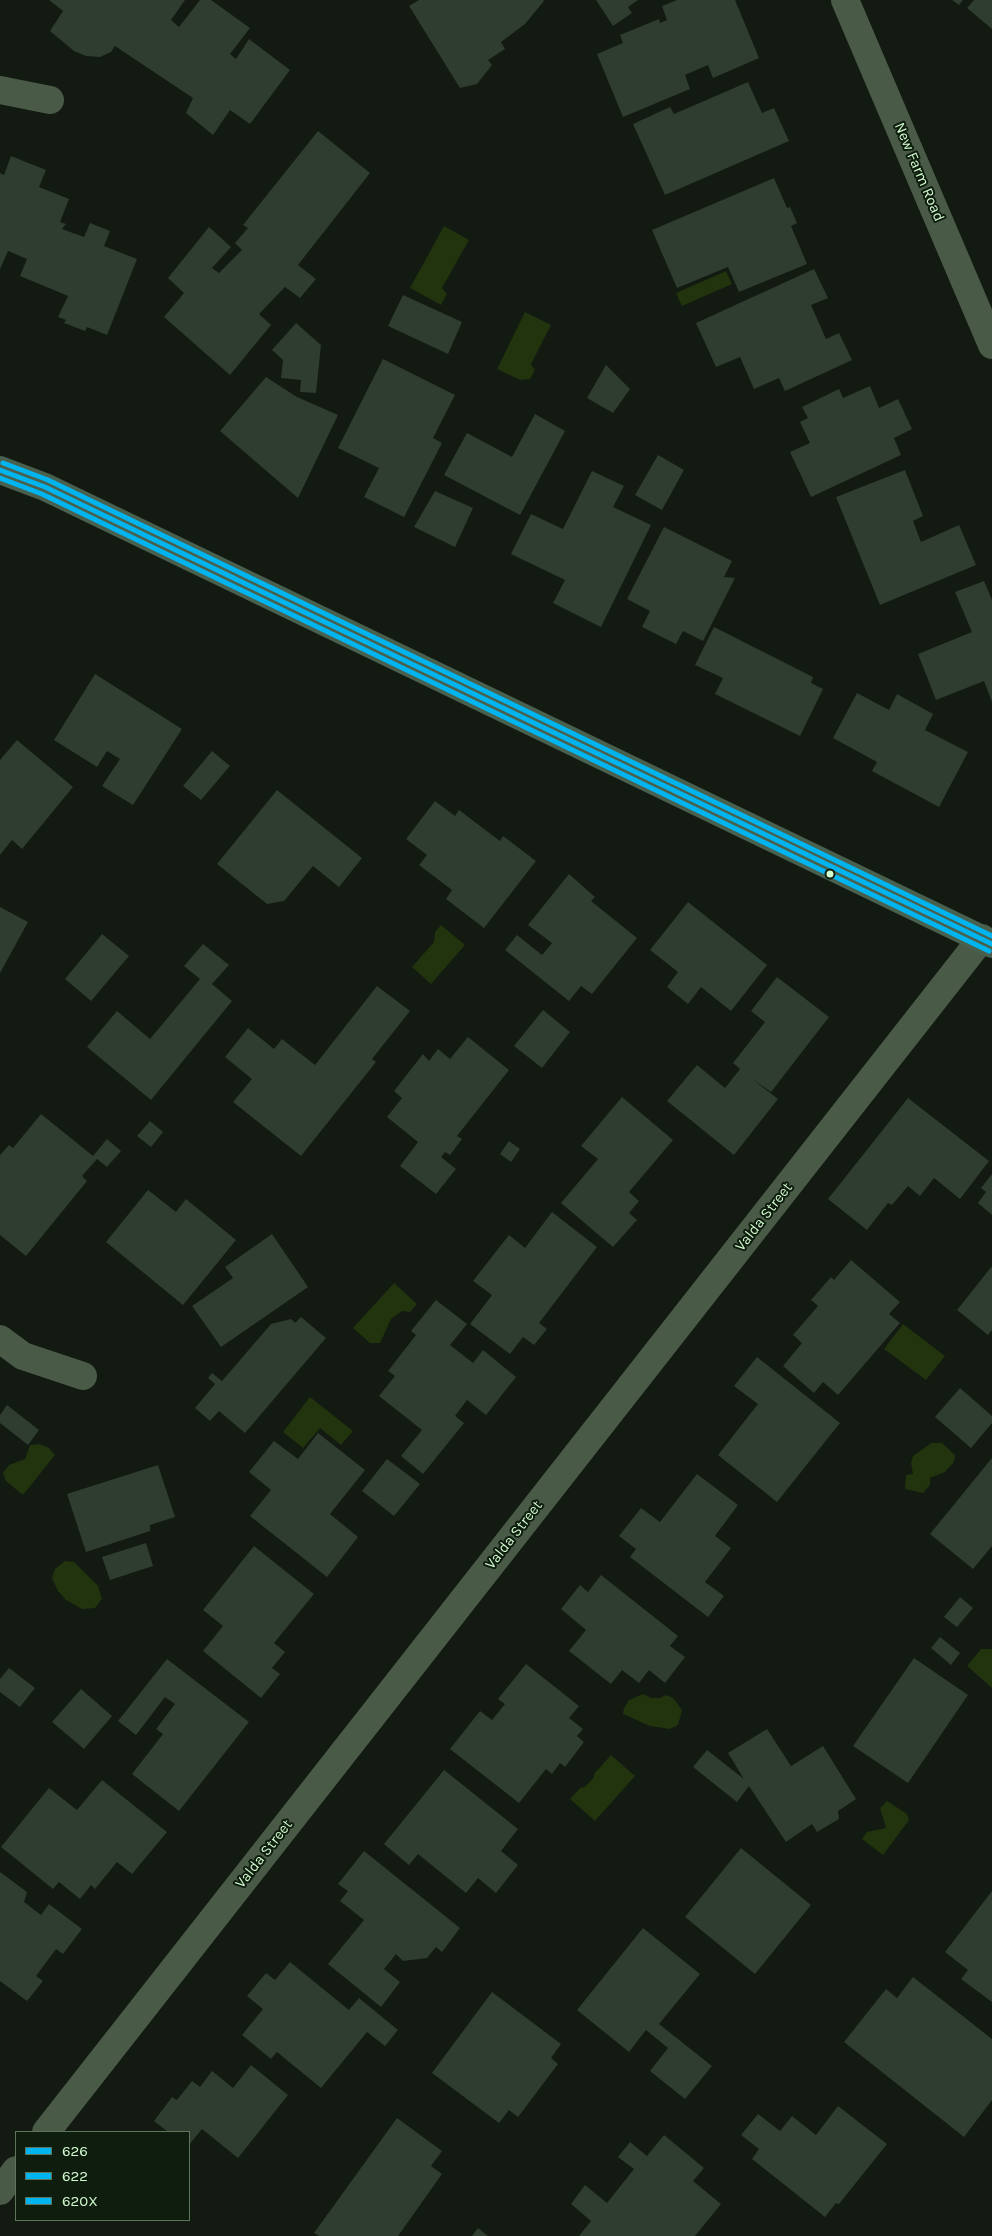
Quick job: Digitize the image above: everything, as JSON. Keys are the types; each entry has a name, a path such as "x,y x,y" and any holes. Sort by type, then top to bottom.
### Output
{"main road":[{"path":"0,470 45,487 987,941"}],"street":[{"name":"New Farm Road","path":"845,0 992,345"},
{"path":"0,90 50,100"},
{"name":"Valda Street","path":"47,2131 987,941"},
{"path":"0,1339 23,1356 83,1376"},
{"path":"0,2191 15,2171"}],"shaded area":[{"path":"444,226 469,240 442,288 447,294 441,305 410,288"},
{"path":"726,271 732,284 682,306 676,293"},
{"path":"525,312 551,325 531,364 535,370 530,379 520,380 497,369"},
{"path":"441,925 465,945 431,984 412,967 434,942 435,932"},
{"path":"394,1283 417,1304 410,1312 402,1311 391,1319 380,1343 370,1343 353,1328"},
{"path":"903,1324 945,1356 926,1380 884,1349"},
{"path":"310,1397 353,1431 341,1445 320,1428 303,1448 283,1432"},
{"path":"931,1443 942,1443 955,1455 954,1462 945,1472 930,1478 930,1485 923,1493 905,1489 906,1475 913,1474 911,1463 913,1456"},
{"path":"40,1444 49,1448 55,1455 23,1495 6,1481 3,1473 9,1465 25,1459 30,1445"},
{"path":"65,1561 74,1562 98,1586 102,1599 95,1608 82,1609 66,1600 58,1591 52,1578 55,1569"},
{"path":"981,1649 992,1649 992,1688 967,1666"},
{"path":"643,1694 651,1698 660,1698 666,1695 673,1698 682,1710 678,1725 670,1729 650,1726 623,1714 629,1700"},
{"path":"611,1755 635,1776 595,1821 570,1799 580,1788 585,1787"},
{"path":"887,1801 907,1814 909,1820 883,1855 862,1839 867,1832 886,1828 880,1808"}],"building":[{"path":"49,0 185,0 171,20 179,27 200,0 211,0 250,28 230,54 236,59 249,39 290,70 250,124 230,110 213,135 186,113 193,98 115,46 111,52 100,57 86,56 74,51 50,31 63,11"},
{"path":"419,0 544,1 525,24 501,42 505,49 488,60 492,65 477,84 460,88 409,6"},
{"path":"596,0 638,0 628,7 632,13 613,26"},
{"path":"677,0 735,0 759,58 713,78 708,65 685,75 690,89 623,117 597,54 623,43 620,35 659,19 660,23 667,20 662,6"},
{"path":"952,0 963,0 959,5"},
{"path":"974,0 992,0 992,29 967,8"},
{"path":"748,82 762,113 774,108 789,141 665,195 633,124 670,107 674,114"},
{"path":"318,131 370,173 298,265 316,279 300,298 285,287 259,314 271,325 230,375 164,317 184,293 168,278 209,227 231,247 212,268 219,273 242,250 235,243 248,228 243,225"},
{"path":"11,156 46,170 39,187 69,199 60,222 66,224 62,229 84,237 90,223 110,231 104,246 137,259 107,335 87,327 85,331 64,323 66,320 58,317 68,296 20,276 27,259 8,251 0,269 0,173 4,175"},
{"path":"774,178 787,208 790,207 797,223 791,226 807,264 739,292 728,267 677,288 652,230"},
{"path":"814,269 828,298 811,305 826,339 839,333 852,360 785,391 779,378 754,389 740,357 716,367 696,323"},
{"path":"403,295 462,322 448,354 388,326"},
{"path":"296,323 321,345 316,393 300,392 301,380 281,378 283,360 272,350"},
{"path":"383,359 455,395 433,438 442,443 404,517 364,497 379,468 338,448"},
{"path":"606,365 630,389 613,413 587,398"},
{"path":"266,377 297,397 338,415 298,498 220,431"},
{"path":"870,386 879,408 898,399 912,429 894,438 901,455 811,497 790,452 810,443 800,422 808,418 802,407 839,389 843,398"},
{"path":"535,414 565,431 520,515 444,475 467,433 512,457"},
{"path":"658,455 684,470 662,510 635,495"},
{"path":"905,470 923,516 913,521 921,542 959,525 976,565 880,605 836,497"},
{"path":"592,471 624,486 613,507 651,525 601,627 553,603 565,580 511,554 531,514 563,529"},
{"path":"435,491 473,508 455,547 414,527"},
{"path":"664,527 732,561 724,577 735,578 703,641 683,631 676,644 642,627 650,611 627,599"},
{"path":"984,581 992,600 992,702 984,681 936,700 918,654 972,632 955,592"},
{"path":"714,627 813,677 811,683 823,689 800,736 715,694 723,678 695,665"},
{"path":"95,674 182,729 133,805 102,786 120,759 107,751 97,767 54,740"},
{"path":"857,693 889,710 897,694 933,714 925,730 968,752 939,807 872,771 877,762 833,738"},
{"path":"17,740 73,787 22,849 12,840 0,855 0,760"},
{"path":"212,751 230,766 201,800 183,786"},
{"path":"277,790 362,858 339,887 313,866 284,901 267,904 217,864"},
{"path":"435,801 455,816 459,810 500,841 503,836 536,861 484,928 446,899 452,890 419,865 427,855 406,839"},
{"path":"569,874 595,897 591,901 637,938 592,994 581,986 569,1001 505,950 517,935 542,955 552,943 528,925"},
{"path":"688,902 767,965 731,1011 701,987 688,1004 667,987 678,972 650,950"},
{"path":"0,907 28,922 0,973"},
{"path":"102,934 129,956 91,1001 65,979"},
{"path":"203,944 229,965 212,984 232,1001 151,1100 87,1047 117,1011 150,1039 200,979 184,966"},
{"path":"777,977 829,1017 771,1092 751,1078 778,1099 734,1155 667,1101 697,1065 725,1088 740,1069 733,1063 765,1022 751,1011"},
{"path":"377,986 410,1011 372,1059 376,1062 301,1156 233,1102 252,1079 225,1057 248,1028 274,1049 282,1039 315,1065"},
{"path":"543,1010 570,1032 542,1068 514,1046"},
{"path":"468,1037 509,1070 457,1136 462,1139 450,1155 445,1152 441,1157 456,1169 436,1194 400,1166 418,1142 387,1117 402,1098 394,1091 423,1054 429,1061 438,1049 450,1059"},
{"path":"622,1097 673,1140 629,1192 639,1201 629,1213 637,1220 613,1247 561,1203 598,1159 581,1146"},
{"path":"908,1098 989,1161 960,1199 934,1178 920,1196 908,1186 892,1205 888,1203 867,1230 828,1199"},
{"path":"41,1114 93,1156 107,1139 121,1151 107,1167 97,1159 82,1176 87,1181 26,1256 0,1235 0,1155 9,1145 13,1148"},
{"path":"150,1121 163,1132 151,1147 137,1136"},
{"path":"509,1141 520,1149 511,1162 500,1154"},
{"path":"992,1174 992,1215 978,1203 986,1192 981,1188"},
{"path":"148,1190 176,1212 186,1199 236,1240 183,1305 106,1242"},
{"path":"552,1212 597,1247 539,1323 547,1329 534,1345 523,1337 510,1354 470,1324 492,1295 473,1281 509,1235 525,1248"},
{"path":"272,1234 308,1287 221,1347 192,1306 233,1278 225,1267"},
{"path":"851,1260 900,1302 889,1314 900,1323 838,1395 823,1382 814,1393 783,1366 802,1343 793,1335 818,1306 811,1300 831,1277 834,1280"},
{"path":"992,1266 992,1330 988,1335 957,1310"},
{"path":"436,1300 467,1324 450,1345 473,1363 483,1350 516,1377 486,1415 467,1400 455,1416 464,1423 423,1474 401,1456 422,1430 379,1396 395,1376 388,1371 416,1335 411,1331"},
{"path":"301,1317 326,1338 245,1433 219,1411 210,1421 195,1408 215,1384 208,1378 212,1373 222,1381 271,1324 291,1319 295,1323"},
{"path":"757,1357 840,1423 777,1502 718,1455 758,1404 734,1386"},
{"path":"960,1388 992,1416 992,1423 971,1448 935,1417"},
{"path":"7,1405 39,1430 28,1445 0,1423 0,1415"},
{"path":"318,1433 365,1470 330,1514 358,1537 327,1577 250,1516 271,1490 249,1472 274,1441 298,1459"},
{"path":"992,1458 992,1546 973,1569 930,1534"},
{"path":"387,1459 420,1484 394,1516 362,1491"},
{"path":"158,1465 175,1517 150,1525 150,1531 86,1552 67,1494"},
{"path":"697,1474 738,1505 715,1536 731,1548 705,1582 724,1596 708,1617 630,1557 636,1549 619,1536 641,1508 660,1522"},
{"path":"146,1543 153,1566 110,1580 102,1557"},
{"path":"254,1546 314,1594 274,1643 285,1652 272,1668 280,1674 261,1698 203,1651 223,1626 203,1610"},
{"path":"601,1575 678,1636 670,1646 685,1657 665,1683 649,1670 639,1683 622,1670 611,1684 569,1651 586,1630 561,1609 580,1585 588,1592"},
{"path":"960,1597 973,1608 957,1627 944,1617"},
{"path":"940,1637 960,1653 951,1665 931,1648"},
{"path":"914,1658 968,1695 908,1783 853,1746"},
{"path":"167,1659 249,1722 179,1811 132,1774 163,1734 156,1729 175,1704 165,1697 136,1735 118,1721"},
{"path":"526,1664 579,1706 569,1718 583,1729 577,1736 584,1742 565,1767 560,1763 552,1774 546,1769 519,1803 450,1749 480,1711 492,1720 505,1704 498,1699"},
{"path":"9,1668 35,1688 20,1707 0,1692 0,1679"},
{"path":"81,1689 112,1716 84,1749 52,1722"},
{"path":"767,1729 791,1766 823,1746 856,1799 838,1811 839,1819 817,1832 812,1824 786,1842 749,1786 737,1802 693,1767 707,1750 744,1779 728,1753"},
{"path":"444,1770 518,1829 501,1851 518,1865 496,1893 478,1878 466,1893 418,1854 409,1865 384,1844"},
{"path":"102,1780 167,1832 132,1874 117,1862 95,1889 91,1885 80,1899 59,1882 53,1889 1,1847 49,1788 77,1810"},
{"path":"741,1848 811,1905 755,1974 685,1917"},
{"path":"364,1851 460,1928 442,1952 436,1947 427,1958 403,1961 396,1954 384,1969 400,1982 381,2007 328,1964 364,1920 340,1901 348,1891 338,1884"},
{"path":"0,1872 27,1892 24,1902 41,1915 49,1904 82,1929 63,1954 56,1949 36,1976 43,1981 27,2001 0,1981"},
{"path":"992,1891 992,2002 961,1979 968,1970 945,1952"},
{"path":"643,1928 700,1974 659,2024 712,2066 685,2099 650,2071 668,2048 646,2030 629,2052 577,2010"},
{"path":"290,1962 349,2010 359,1998 398,2030 385,2046 367,2032 321,2088 277,2052 271,2059 242,2035 263,2009 247,1996 266,1973 275,1980"},
{"path":"913,1977 992,2039 992,2100 964,2137 844,2042 886,1989 897,1998"},
{"path":"492,1992 561,2044 551,2058 558,2064 518,2117 509,2110 499,2123 432,2073"},
{"path":"251,2065 288,2095 238,2158 202,2129 190,2144 190,2131 167,2131 154,2121 172,2097 177,2100 192,2081 200,2087 212,2071 233,2088"},
{"path":"838,2106 887,2144 839,2204 836,2203 825,2217 752,2159 759,2149 741,2135 758,2114 780,2131 792,2116 816,2135"},
{"path":"397,2118 442,2151 431,2166 442,2174 398,2236 319,2236 314,2233"},
{"path":"664,2135 704,2168 693,2181 721,2204 695,2236 579,2236 591,2221 571,2204 585,2185 607,2203 634,2169 618,2157 630,2142 647,2156"},
{"path":"478,2228 488,2236 472,2236"}],"transit line":[{"name":"620X","path":"3,463 48,480 992,936"},
{"name":"626","path":"0,470 45,487 992,944"},
{"name":"622","path":"0,478 42,494 989,951"}]}
